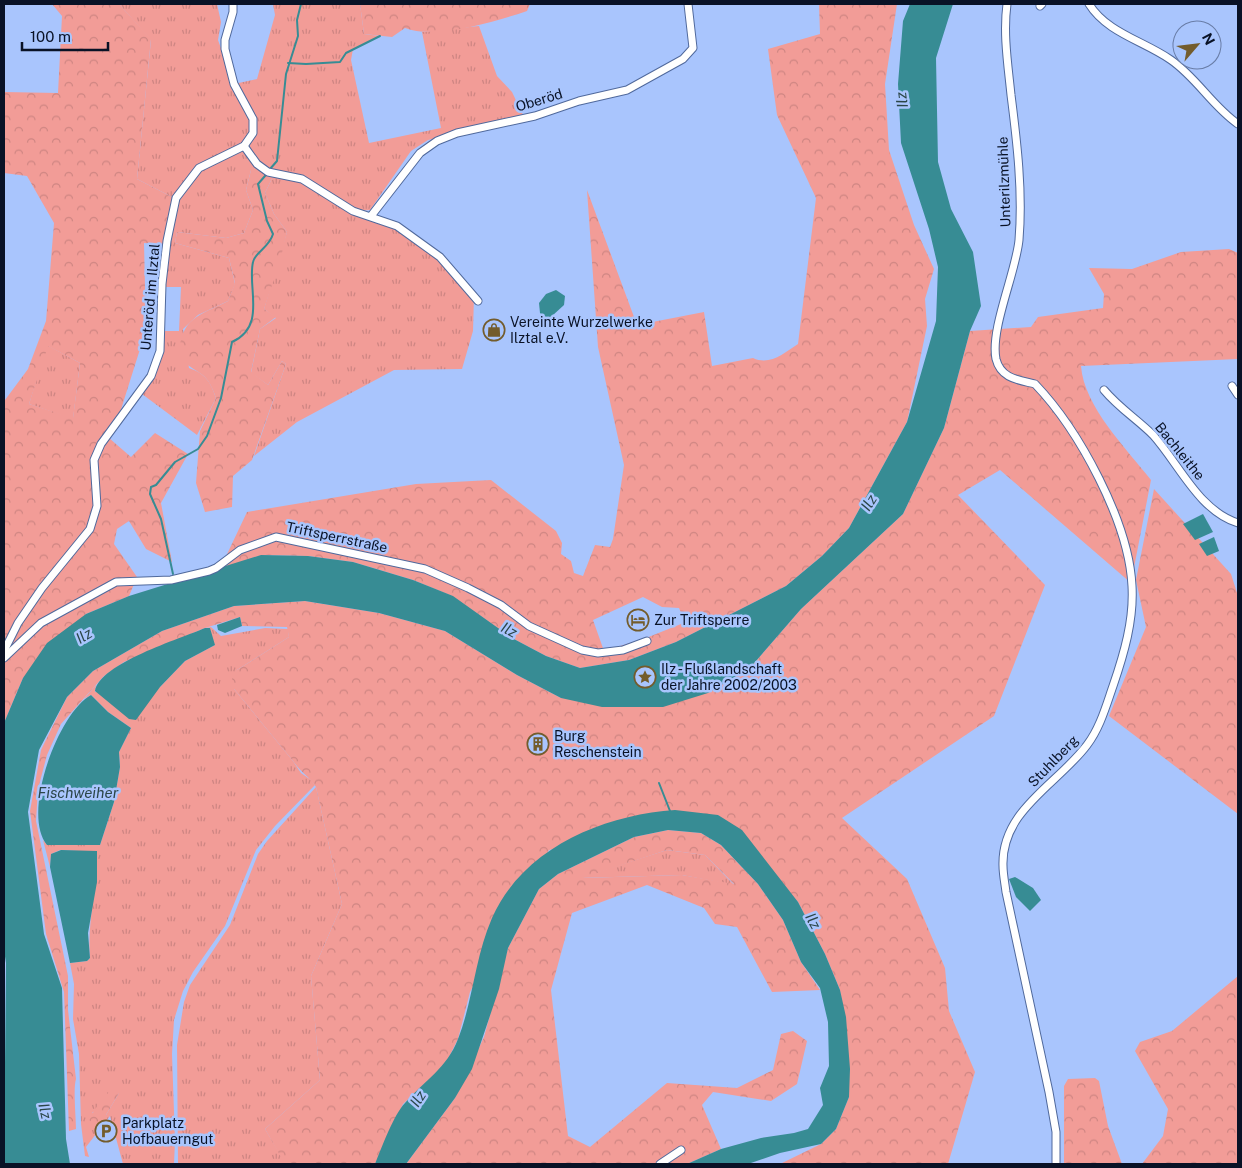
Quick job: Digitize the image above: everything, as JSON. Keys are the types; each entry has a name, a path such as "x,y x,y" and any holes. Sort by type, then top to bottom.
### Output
{"street":[{"path":"233,4 225,40 226,58 234,84 252,114 254,126 251,138 244,146 257,164 268,172 302,179 344,207 397,226 440,257 478,301"},
{"name":"Oberöd","path":"371,216 420,153 442,139 457,133 535,116 579,101 627,90 683,59 693,48 688,4"},
{"name":"Unterilzmühle","path":"996,358 1000,323 1019,239 1018,152 1006,50 1007,4"},
{"path":"1089,4 1102,20 1126,36 1172,60 1238,124"},
{"name":"Unteröd im Ilztal","path":"4,651 18,623 42,588 90,530 97,506 94,460 100,444 151,376 160,352 162,284 167,241 176,198 199,168 244,146"},
{"name":"Stuhlberg","path":"996,358 1000,369 1011,379 1035,384 1079,443 1115,513 1128,553 1132,586 1131,616 1121,662 1095,733 1066,768 1022,812 1005,844 1003,865 1006,892 1049,1092 1056,1132 1056,1164"},
{"path":"1232,386 1238,395"},
{"name":"Bachleithe","path":"1104,390 1115,404 1152,434 1212,508 1226,518 1238,523"},
{"name":"Triftsperrstraße","path":"4,658 41,623 116,582 171,580 209,571 240,550 276,537 425,569 501,605 529,626 582,650 598,654 623,650 647,641"},
{"path":"660,1164 681,1150"}],"green space":[{"path":"52,4 119,4 151,39 137,179 174,198 165,245 144,243 146,330 118,419 109,438 131,457 155,433 188,454 161,503 172,562 146,549 129,521 117,529 114,544 137,577 129,596 86,614 23,678 4,723 4,399 28,369 46,321 54,223 27,176 4,173 4,92 58,93 62,16","holes":["48,346 80,363 73,418 29,404"]},
{"path":"119,4 217,4 221,22 218,40 234,84 257,79 275,15 273,4 360,4 364,34 380,36 353,49 351,60 369,143 441,128 422,32 479,26 497,76 512,92 525,119 428,140 411,151 370,210 355,211 397,226 440,257 474,296 473,331 462,369 394,370 297,422 254,456 286,364 282,361 268,385 251,373 260,329 276,318 264,309 287,232 274,214 265,193 274,174 251,170 246,190 253,210 244,233 226,238 177,232 175,243 229,258 235,284 228,301 198,315 183,329 189,368 207,379 216,398 197,435 142,394 151,376 161,331 179,331 181,287 164,287 174,198 137,179 151,40"},
{"path":"360,4 530,4 527,11 500,20 449,31 432,32 405,28 392,37 364,34"},
{"path":"819,4 897,4 885,84 889,150 914,225 934,269 925,299 927,326 907,422 849,528 822,556 786,586 676,642 629,660 580,668 546,656 512,638 452,596 413,580 353,562 308,556 262,555 220,569 247,512 416,484 491,480 556,531 562,543 561,554 571,561 574,573 583,576 595,545 610,547 613,539 624,465 598,347 587,190 637,325 704,312 712,366 753,358 759,360 771,359 798,344 816,198 777,115 768,49 820,34","holes":["643,597 662,607 679,608 684,620 681,624 646,638 604,651 593,620"]},
{"path":"257,164 274,174 265,193 274,214 287,232 280,261 264,309 276,317 260,329 251,372 268,385 282,361 286,364 252,460 233,476 232,507 205,512 196,483 200,431 216,398 205,377 179,357 180,344 187,326 193,320 228,301 235,283 229,258 175,243 177,232 226,238 244,233 253,210 246,190 251,170"},
{"path":"1229,249 1238,253 1238,359 1081,366 1084,381 1098,412 1151,480 1131,583 1000,470 958,495 1045,585 994,716 842,818 907,879 945,968 949,1011 975,1072 948,1164 780,1164 821,1144 836,1129 849,1097 840,990 825,954 798,902 718,815 549,850 470,992 458,1039 445,1065 403,1104 375,1164 285,1164 265,1129 320,1080 311,976 342,904 316,787 234,689 232,678 237,670 289,637 287,627 242,626 240,617 205,628 124,662 104,676 61,724 47,755 38,789 36,821 68,976 68,1010 76,1079 76,1129 69,1131 64,992 46,934 30,811 41,750 67,697 93,671 162,631 234,606 305,601 379,613 445,631 517,675 561,698 750,668 801,609 903,514 944,428 970,331 1031,327 1038,317 1103,308 1104,294 1089,268 1132,269 1181,252"},
{"path":"47,345 80,363 73,419 29,404"},
{"path":"1154,489 1231,574 1238,596 1238,814 1109,716 1146,627 1136,580"},
{"path":"211,627 221,636 265,628 288,629 289,637 237,670 234,689 301,773 315,785 275,826 256,850 225,926 193,972 183,991 174,1020 172,1054 174,1164 123,1164 110,1116 86,1147 89,1157 85,1156 81,1124 79,1054 73,1019 74,984 70,963 87,961 90,958 89,944 97,852 60,850 51,854 50,867 43,840 47,845 100,845 114,802 120,767 119,752 131,728 108,712 91,695 84,699 96,685 95,692 160,687 185,661 215,645 205,628","holes":["119,1093 106,1115 92,1113"]},
{"path":"316,787 342,904 311,976 320,1080 265,1129 286,1164 178,1164 177,1045 184,1002 190,985 230,925 258,854 267,841"},
{"path":"668,830 701,833 721,845 758,884 783,920 801,962 820,990 772,992 737,927 715,924 704,908 647,885 572,913 551,990 568,1136 590,1147 667,1083 737,1088 773,1070 781,1034 793,1031 807,1041 797,1084 771,1101 713,1092 702,1105 721,1149 687,1164 406,1164 455,1098 484,1037 508,948 539,889 558,874 634,837","holes":["667,850 705,855 734,884 682,875 582,878"]},
{"path":"667,850 705,855 734,885 682,875 579,878"},
{"path":"1238,976 1238,1164 1142,1164 1163,1136 1168,1109 1135,1051 1140,1042 1172,1031"},
{"path":"1095,1078 1099,1081 1108,1126 1122,1164 1064,1164 1064,1086 1068,1079"},
{"path":"117,1085 119,1093 106,1115 96,1125 89,1120 91,1116 97,1106"}],"water":[{"name":"Ilz","path":"910,4 953,4 936,58 938,162 951,209 973,252 981,306 970,331 944,428 903,514 801,609 750,668 708,693 663,707 602,707 561,698 517,675 445,631 379,613 305,601 234,606 162,631 93,671 67,697 39,750 28,812 44,934 62,988 66,1139 70,1164 4,1164 6,963 4,950 4,723 23,678 47,643 86,614 129,596 261,555 308,556 353,562 413,580 453,596 512,638 546,656 580,668 629,660 676,642 786,586 822,556 849,528 907,422 936,321 938,267 929,229 901,143 898,84 903,21"},
{"path":"556,290 565,296 564,305 552,316 545,319 540,313 539,303 546,294"},
{"path":"1203,514 1213,532 1195,540 1183,524"},
{"path":"1214,537 1219,551 1207,556 1199,544"},
{"path":"240,617 242,626 225,633 218,630 217,625"},
{"path":"205,628 210,628 215,645 185,661 160,687 136,720 129,719 95,691 100,681 125,662 142,653"},
{"name":"Fischweiher","path":"91,695 108,712 131,728 119,752 120,767 114,802 100,845 47,845 40,830 38,811 47,765 56,742 67,722 79,705"},
{"name":"Ilz","path":"675,810 718,815 742,830 798,902 825,954 840,990 846,1017 850,1069 849,1097 836,1129 821,1144 780,1153 748,1164 687,1164 721,1149 761,1138 808,1129 823,1105 820,1088 829,1066 828,1022 820,988 801,962 783,920 758,884 721,845 701,833 668,830 634,837 558,874 539,889 508,948 499,989 472,1069 455,1098 406,1164 375,1164 388,1132 401,1108 448,1058 458,1039 486,933 506,893 524,872 545,854 568,840 620,819"},
{"path":"61,850 97,851 97,882 88,933 90,958 87,961 70,963 50,867 51,854"},
{"path":"1015,877 1033,888 1041,900 1030,911 1016,897 1009,879"}],"waterway":[{"path":"270,169 277,161 286,74 298,36 297,20 301,4"},
{"path":"288,63 340,62 346,53 380,36"},
{"path":"173,574 161,519 150,494 151,487 156,485 175,462 198,449 207,436 221,398 232,342 243,335 249,326 253,306 252,272 254,258 268,243 273,234 267,221 258,184 265,176"},
{"path":"659,783 670,811"}],"place":[{"name":"Vereinte Wurzelwerke Ilztal e.V.","path":"494,330"},
{"name":"Zur Triftsperre","path":"638,620"},
{"name":"Ilz - Flußlandschaft der Jahre 2002/2003","path":"645,677"},
{"name":"Burg Reschenstein","path":"538,744"},
{"name":"Parkplatz Hofbauerngut","path":"106,1131"}]}
